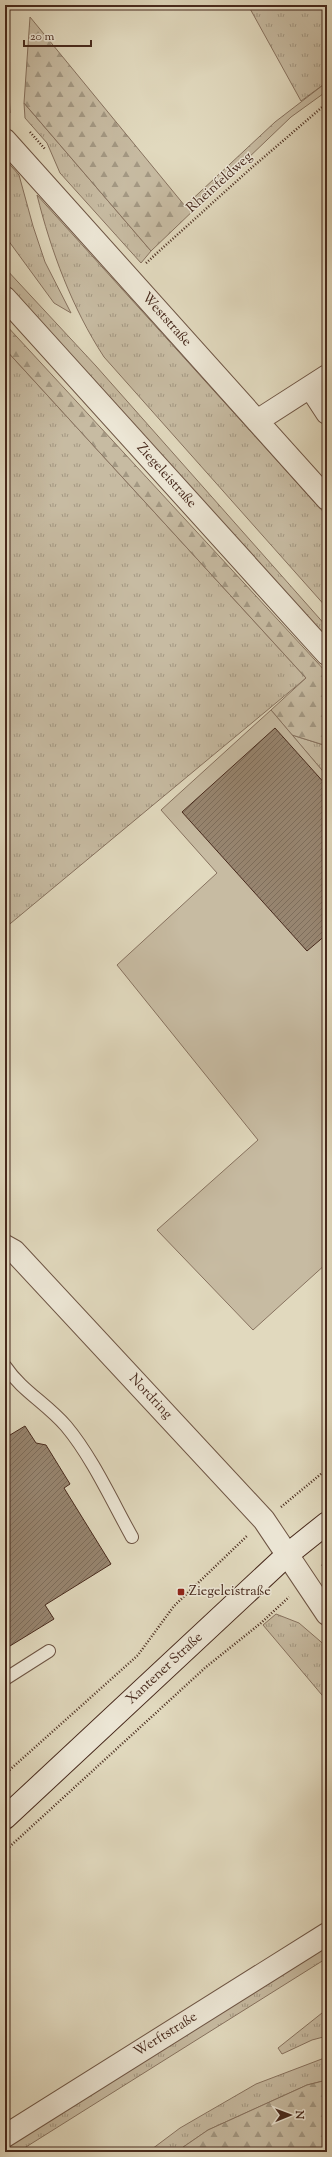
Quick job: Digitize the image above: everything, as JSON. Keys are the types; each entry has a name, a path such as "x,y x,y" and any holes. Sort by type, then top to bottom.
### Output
{"street":[{"name":"Weststraße","path":"5,140 327,500"},
{"name":"Ziegeleistraße","path":"5,298 327,654"},
{"path":"257,421 319,382 327,413"},
{"name":"Nordring","path":"5,1246 14,1251 264,1520 287,1556"},
{"name":"Xantener Straße","path":"5,1818 287,1556 327,1523"},
{"path":"287,1556 327,1614"},
{"name":"Werftstraße","path":"5,2136 327,1934"}],"lane":[{"path":"5,1366 16,1381 52,1411 67,1427 90,1462 132,1537"},
{"path":"5,1680 49,1651"}],"path":[{"name":"Rheinfeldweg","path":"129,279 249,170 327,103"},
{"path":"5,1774 138,1655 174,1606 264,1520 327,1469"},
{"path":"5,1851 206,1667 261,1623 327,1562"}],"green space":[{"path":"248,5 327,5 327,82 301,101"},
{"path":"30,17 185,206 275,122 327,82 327,91 291,117 151,251 24,103"},
{"path":"7,51 10,113 5,111"},
{"path":"24,103 151,251 141,263 60,173 47,143 25,118"},
{"path":"5,159 19,175 45,262 71,313 54,303 5,236"},
{"path":"37,195 327,516 327,608 104,357 72,299 56,258"},
{"path":"5,268 96,366 327,627 327,638 5,292"},
{"path":"5,324 327,673 327,746 292,735 271,710 306,678 5,349"},
{"path":"5,349 306,678 5,928"},
{"path":"271,710 327,776 327,1263 253,1330 157,1230 258,1140 117,965 217,873 161,810"},
{"path":"292,735 327,746 327,776"},
{"path":"276,1614 299,1623 327,1647 327,1701 263,1625"},
{"path":"327,1945 327,1958 18,2152 5,2152 5,2149"},
{"path":"327,2009 327,2036 312,2040 282,2054 278,2048"},
{"path":"327,2057 327,2080 307,2085 208,2130 176,2152 148,2152 180,2128 256,2084"},
{"path":"327,2080 327,2147 305,2152 176,2152 208,2130 307,2085"}],"building":[{"path":"275,728 327,786 327,934 307,951 182,812"},
{"path":"25,1426 36,1443 46,1445 70,1484 64,1488 111,1564 45,1605 54,1619 5,1649 5,1438"}],"place":[{"name":"Ziegeleistraße","path":"181,1592"}]}
